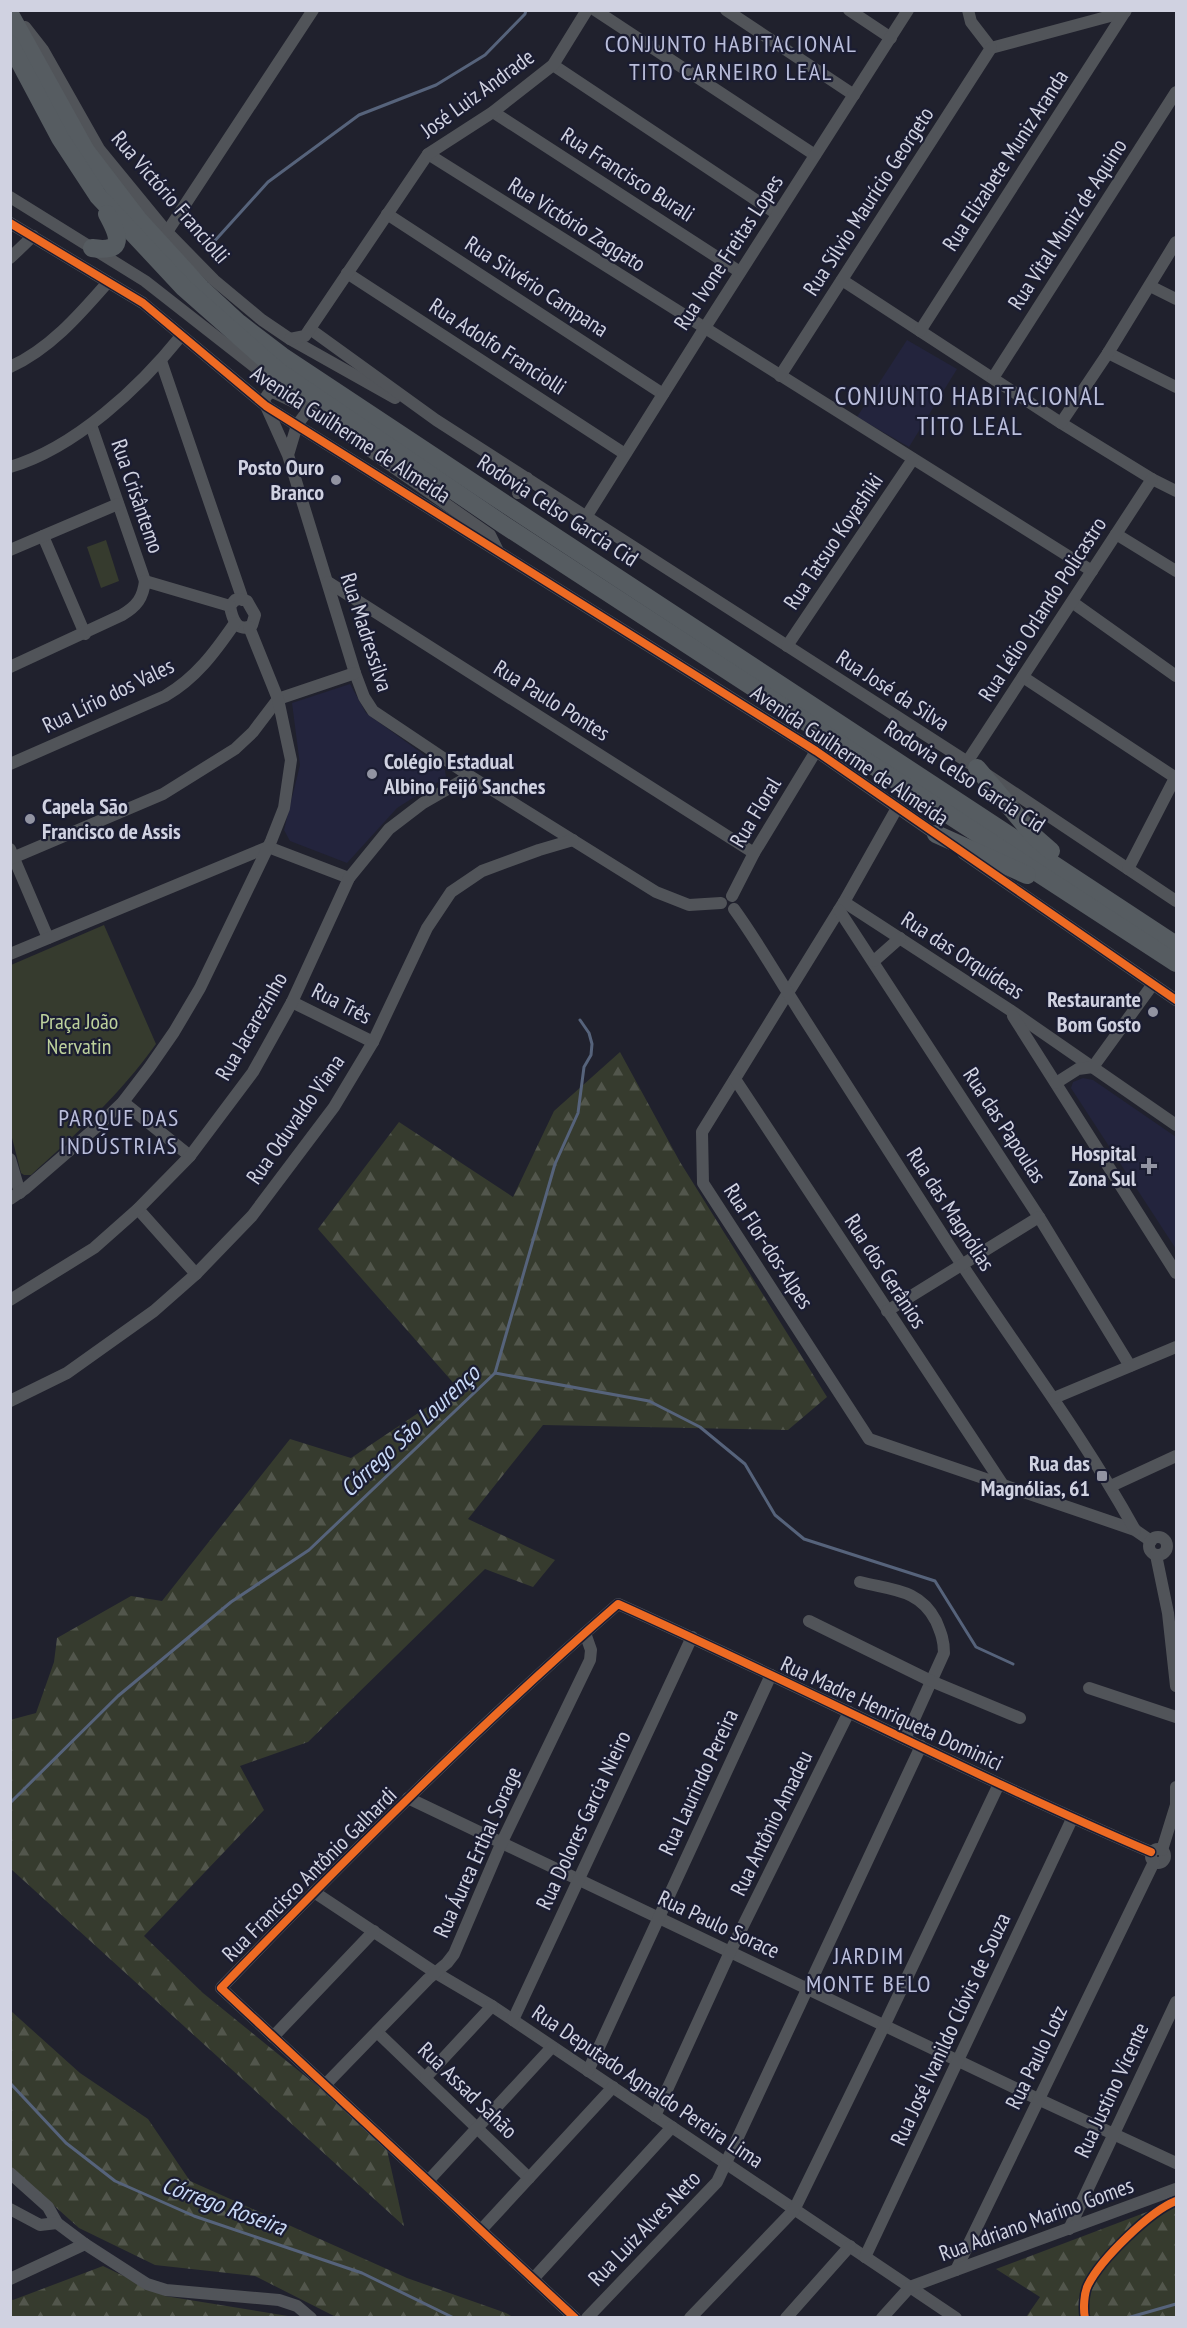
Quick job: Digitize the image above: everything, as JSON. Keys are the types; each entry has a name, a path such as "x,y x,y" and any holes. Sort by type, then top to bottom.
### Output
{"highway":[{"name":"Rodovia Celso Garcia Cid","path":"11,12 86,151 138,219 201,288 239,322 282,356 1176,945"},
{"name":"Rodovia Celso Garcia Cid","path":"10,44 60,138 98,196 184,288 278,371 504,525 1176,963"},
{"path":"92,248 113,249 117,241 115,229 98,196"},
{"path":"972,765 1035,837 1116,900 1139,921"},
{"path":"936,834 1036,879 1094,914 1114,922"}],"street":[{"path":"167,232 313,10"},
{"name":"José Luiz Andrade","path":"310,329 428,154 493,111 553,65 587,10"},
{"path":"595,10 815,155"},
{"path":"726,10 854,95"},
{"path":"849,10 891,38"},
{"name":"Rua Ivone Freitas Lopes","path":"586,517 908,10"},
{"path":"968,10 971,22 991,48 1125,11"},
{"name":"Rua Elizabete Muniz Aranda","path":"920,332 1125,11"},
{"name":"Rua Victório Franciolli","path":"11,12 43,50 99,149 167,232 214,280 262,320 290,339 436,420"},
{"name":"Rua Sílvio Maurício Georgeto","path":"780,376 991,48"},
{"path":"553,65 777,214"},
{"name":"Rua Vital Muniz de Aquino","path":"993,378 1176,92"},
{"name":"Rua Francisco Burali","path":"493,111 740,272"},
{"name":"Rua Victório Zaggato","path":"428,154 1092,570"},
{"path":"10,197 145,281 309,409 490,535"},
{"name":"Rua Silvério Campana","path":"387,214 663,394"},
{"name":"Avenida Guilherme de Almeida","path":"10,223 143,303 266,406 490,535 498,550 816,751 1176,1000"},
{"path":"10,258 33,236"},
{"path":"1061,423 1108,353 1176,242"},
{"name":"Rua Adolfo Franciolli","path":"348,273 625,454"},
{"path":"842,280 1061,423 1152,479 1176,491"},
{"path":"10,367 21,362 71,325 108,282"},
{"path":"1150,286 1176,299"},
{"path":"290,339 305,336 310,329"},
{"name":"Rua Victório Franciolli","path":"310,329 436,420 586,517"},
{"path":"10,467 34,460 91,425 161,361 181,336"},
{"path":"1108,353 1176,387"},
{"path":"161,361 243,600"},
{"path":"266,406 264,400 267,394 273,392 309,409"},
{"name":"Rua Madressilva","path":"266,406 288,454 355,673 364,698 377,716 656,892 689,905 727,900"},
{"path":"288,454 297,425 309,409"},
{"name":"Rua Crisântemo","path":"10,668 85,634 134,606 143,596 145,581 91,425"},
{"name":"Rua Tatsuo Koyashiki","path":"787,646 913,459"},
{"path":"518,493 527,478"},
{"name":"Rua Lélio Orlando Policastro","path":"972,765 1023,677 1152,479"},
{"path":"10,550 118,504"},
{"name":"Rua José da Silva","path":"586,517 972,765 1176,901"},
{"path":"1116,534 1176,571"},
{"path":"43,536 85,634"},
{"name":"Rua Crisântemo","path":"145,581 230,606"},
{"name":"Rua Paulo Pontes","path":"328,582 754,853"},
{"path":"235,600 243,600 247,600 255,615 254,622 249,627 240,628 235,623 230,606 235,600"},
{"path":"1072,602 1176,676"},
{"name":"Rua Lírio dos Vales","path":"10,764 165,696 178,688 195,675 217,650 235,623"},
{"path":"15,1196 123,1102 162,1051 194,999 268,847 284,808 291,760 278,699 249,627"},
{"path":"48,938 12,856 145,803 197,775 244,741 278,699 355,673"},
{"path":"1023,677 1176,777 1128,868"},
{"name":"Rua Floral","path":"727,900 816,751"},
{"name":"Rua Jacarezinho","path":"10,1299 94,1248 138,1209 190,1156 253,1072 292,1002 349,878 389,829 423,803 470,776"},
{"name":"Rua Flor-dos-Alpes","path":"897,808 842,906 702,1132 703,1183 869,1439 1135,1530 1151,1541"},
{"name":"Rua Oduvaldo Viana","path":"10,1401 67,1373 154,1311 196,1274 252,1216 334,1107 373,1042 427,928 451,892 482,871 573,840"},
{"path":"10,954 268,847 349,878"},
{"name":"Rua das Magnólias","path":"727,900 736,902 734,909 760,944 787,992 962,1264 1111,1486 1135,1530"},
{"name":"Rua das Orquídeas","path":"842,906 900,938 1010,1010 1176,1125"},
{"name":"Rua das Papoulas","path":"842,906 874,961 1039,1217 1130,1366"},
{"path":"874,961 900,938"},
{"path":"1056,1083 1077,1069 1093,1067 1153,984"},
{"name":"Rua Três","path":"292,1002 373,1042"},
{"path":"1010,1010 1176,1273"},
{"name":"Rua dos Gerânios","path":"735,1079 1003,1485"},
{"path":"123,1102 190,1156"},
{"path":"10,1159 15,1196"},
{"path":"138,1209 196,1274"},
{"path":"887,1311 1039,1217"},
{"path":"1054,1398 1176,1347"},
{"path":"1111,1486 1176,1456"},
{"path":"1156,1555 1162,1554 1171,1543 1158,1537 1151,1541 1150,1549 1156,1555 1168,1613 1176,1686"},
{"path":"860,1582 912,1595 929,1608 944,1638 944,1653 904,1738"},
{"name":"Rua Francisco Antônio Galhardi","path":"575,2318 221,1988 408,1798 618,1604"},
{"name":"Rua Madre Henriqueta Dominici","path":"618,1604 692,1637 1072,1819 1176,1865"},
{"path":"808,1621 931,1681 1020,1718"},
{"name":"Rua Áurea Erthal Sorage","path":"325,2085 454,1954 501,1844 590,1660 591,1650 585,1633"},
{"name":"Rua Dolores Garcia Nieiro","path":"513,2020 692,1637"},
{"name":"Rua Laurindo Pereira","path":"588,2071 771,1675"},
{"path":"1089,1688 1176,1717"},
{"name":"Rua Antônio Amadeu","path":"655,2116 730,1952 849,1712"},
{"name":"Rua Luiz Alves Neto","path":"587,2318 717,2182 728,2164 921,1746"},
{"path":"690,2318 794,2210 999,1784"},
{"name":"Rua Paulo Lotz","path":"956,2270 1158,1856 1176,1805 1176,1787"},
{"name":"Rua Paulo Sorace","path":"408,1798 1176,2163"},
{"name":"Rua José Ivanildo Clóvis de Souza","path":"865,2257 1072,1819"},
{"name":"Rua Deputado Agnaldo Pereira Lima","path":"314,1892 436,1973 492,2006 956,2318"},
{"path":"273,2037 374,1931"},
{"name":"Rua Justino Vicente","path":"1069,2229 1176,2002"},
{"path":"426,2077 492,2006"},
{"name":"Rua Assad Sahão","path":"377,2032 529,2178"},
{"path":"428,2181 552,2047"},
{"path":"481,2230 613,2087"},
{"path":"533,2279 672,2127"},
{"path":"10,2173 48,2207 57,2223 147,2284 166,2290 279,2300 297,2306 311,2318"},
{"name":"Rua Adriano Marino Gomes","path":"910,2287 1176,2189"},
{"path":"10,2209 40,2225 57,2223"},
{"path":"10,2279 85,2244"},
{"path":"786,2318 850,2246"},
{"path":"882,2318 910,2287"}],"shaded area":[{"path":"907,340 957,369 909,447 857,417"},
{"name":"Colégio Estadual Albino Feijó Sanches","path":"350,684 366,713 445,770 446,777 397,808 347,863 290,841 284,830 300,765 292,703"},
{"name":"Hospital Zona Sul","path":"1083,1078 1093,1080 1176,1137 1176,1249 1071,1088 1073,1082"}],"green space":[{"path":"106,540 119,581 101,588 87,547"},
{"name":"Praça João Nervatin","path":"104,925 156,1044 97,1113 31,1175 24,1175 21,1173 11,1134 11,965"},
{"path":"620,1052 680,1162 827,1397 788,1430 543,1425 468,1519 555,1560 533,1587 485,1569 308,1742 240,1766 264,1810 144,1936 203,1993 385,2141 404,2226 11,1869 10,1720 36,1713 54,1662 57,1638 131,1596 162,1601 290,1439 351,1458 457,1387 318,1229 399,1122 513,1197 554,1111"},
{"path":"11,2011 80,2073 148,2119 190,2181 407,2278 513,2317 336,2317 255,2276 155,2265 79,2228 11,2167"},
{"path":"1176,2201 1176,2317 1026,2317 1040,2297 996,2269"},
{"path":"103,2266 165,2296 288,2316 11,2317 10,2299 13,2300"}],"waterway":[{"path":"211,245 268,182 359,115 436,85 485,55 525,14 526,10"},
{"path":"495,1373 555,1164 578,1113 584,1067 591,1055 592,1044 589,1033 580,1020"},
{"name":"Córrego São Lourenço","path":"10,1803 118,1696 231,1602 309,1550 495,1373 649,1401 700,1427 745,1464 775,1515 804,1539 935,1581 976,1647 1013,1664"},
{"name":"Córrego Roseira","path":"10,2083 66,2143 115,2181 194,2216 362,2273 454,2318"},
{"name":"Córrego Roseira","path":"1127,2318 1176,2304"}],"cycle path":[{"path":"10,223 143,303 266,406 816,751 1176,1000"},
{"path":"575,2318 221,1988 415,1792 515,1696 618,1604 1017,1792 1151,1852"},
{"path":"1085,2318 1084,2301 1094,2274 1140,2225 1165,2206 1176,2201"}],"place":[{"name":"Posto Ouro Branco","path":"336,480"},
{"name":"Colégio Estadual Albino Feijó Sanches","path":"372,774"},
{"name":"Capela São Francisco de Assis","path":"30,819"},
{"name":"Restaurante Bom Gosto","path":"1153,1012"},
{"name":"Hospital Zona Sul","path":"1149,1166"},
{"name":"Rua das Magnólias, 61","path":"1102,1476"}],"district":[{"name":"CONJUNTO HABITACIONAL TITO CARNEIRO LEAL","path":"731,58"},
{"name":"CONJUNTO HABITACIONAL TITO LEAL","path":"970,411"},
{"name":"PARQUE DAS INDÚSTRIAS","path":"119,1132"},
{"name":"JARDIM MONTE BELO","path":"869,1970"}]}
